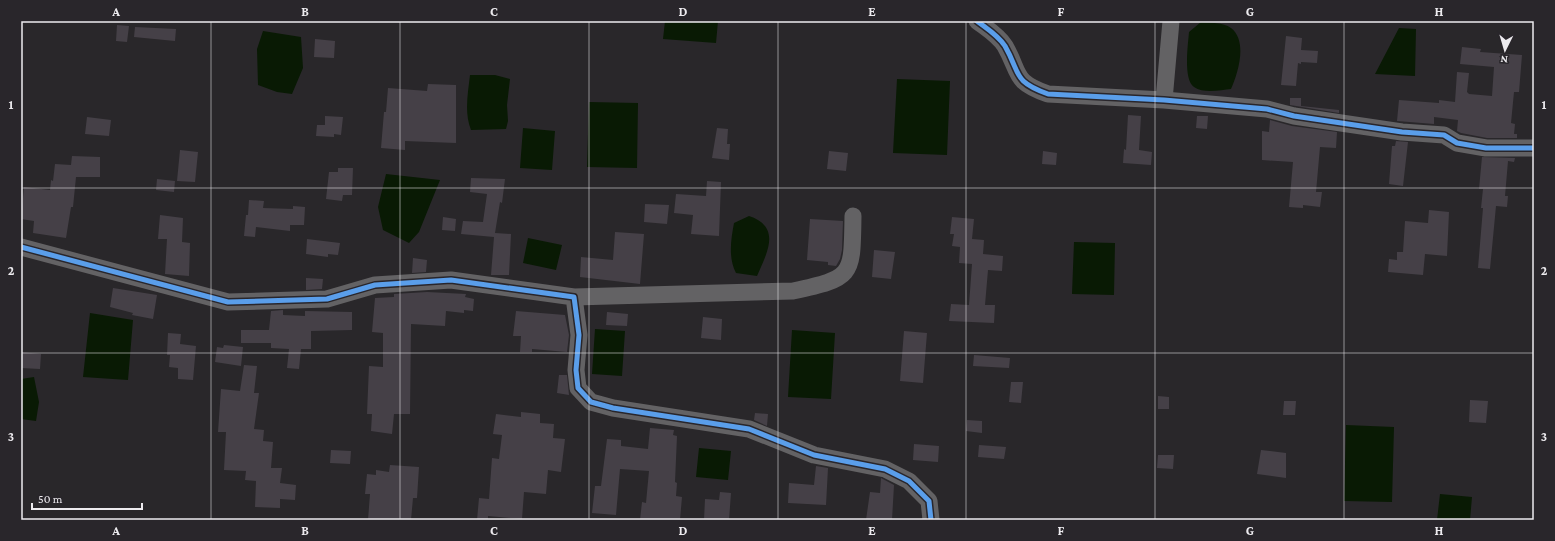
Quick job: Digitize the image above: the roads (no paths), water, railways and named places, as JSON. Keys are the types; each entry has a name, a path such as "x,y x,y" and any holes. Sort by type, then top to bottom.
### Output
{"street":[{"path":"977,21 993,32 1004,45 1018,77 1032,89 1048,94 1164,100 1267,109 1294,116 1386,130 1444,135 1457,144 1486,148 1534,148"},
{"path":"1164,100 1171,21"},
{"path":"21,247 228,302 327,299 375,285 451,280 574,297 794,291 829,284 846,273 852,260 853,216"},
{"path":"574,297 579,335 576,370 578,388 591,402 613,408 749,428 814,455 885,469 909,480 929,501 931,520"}]}
